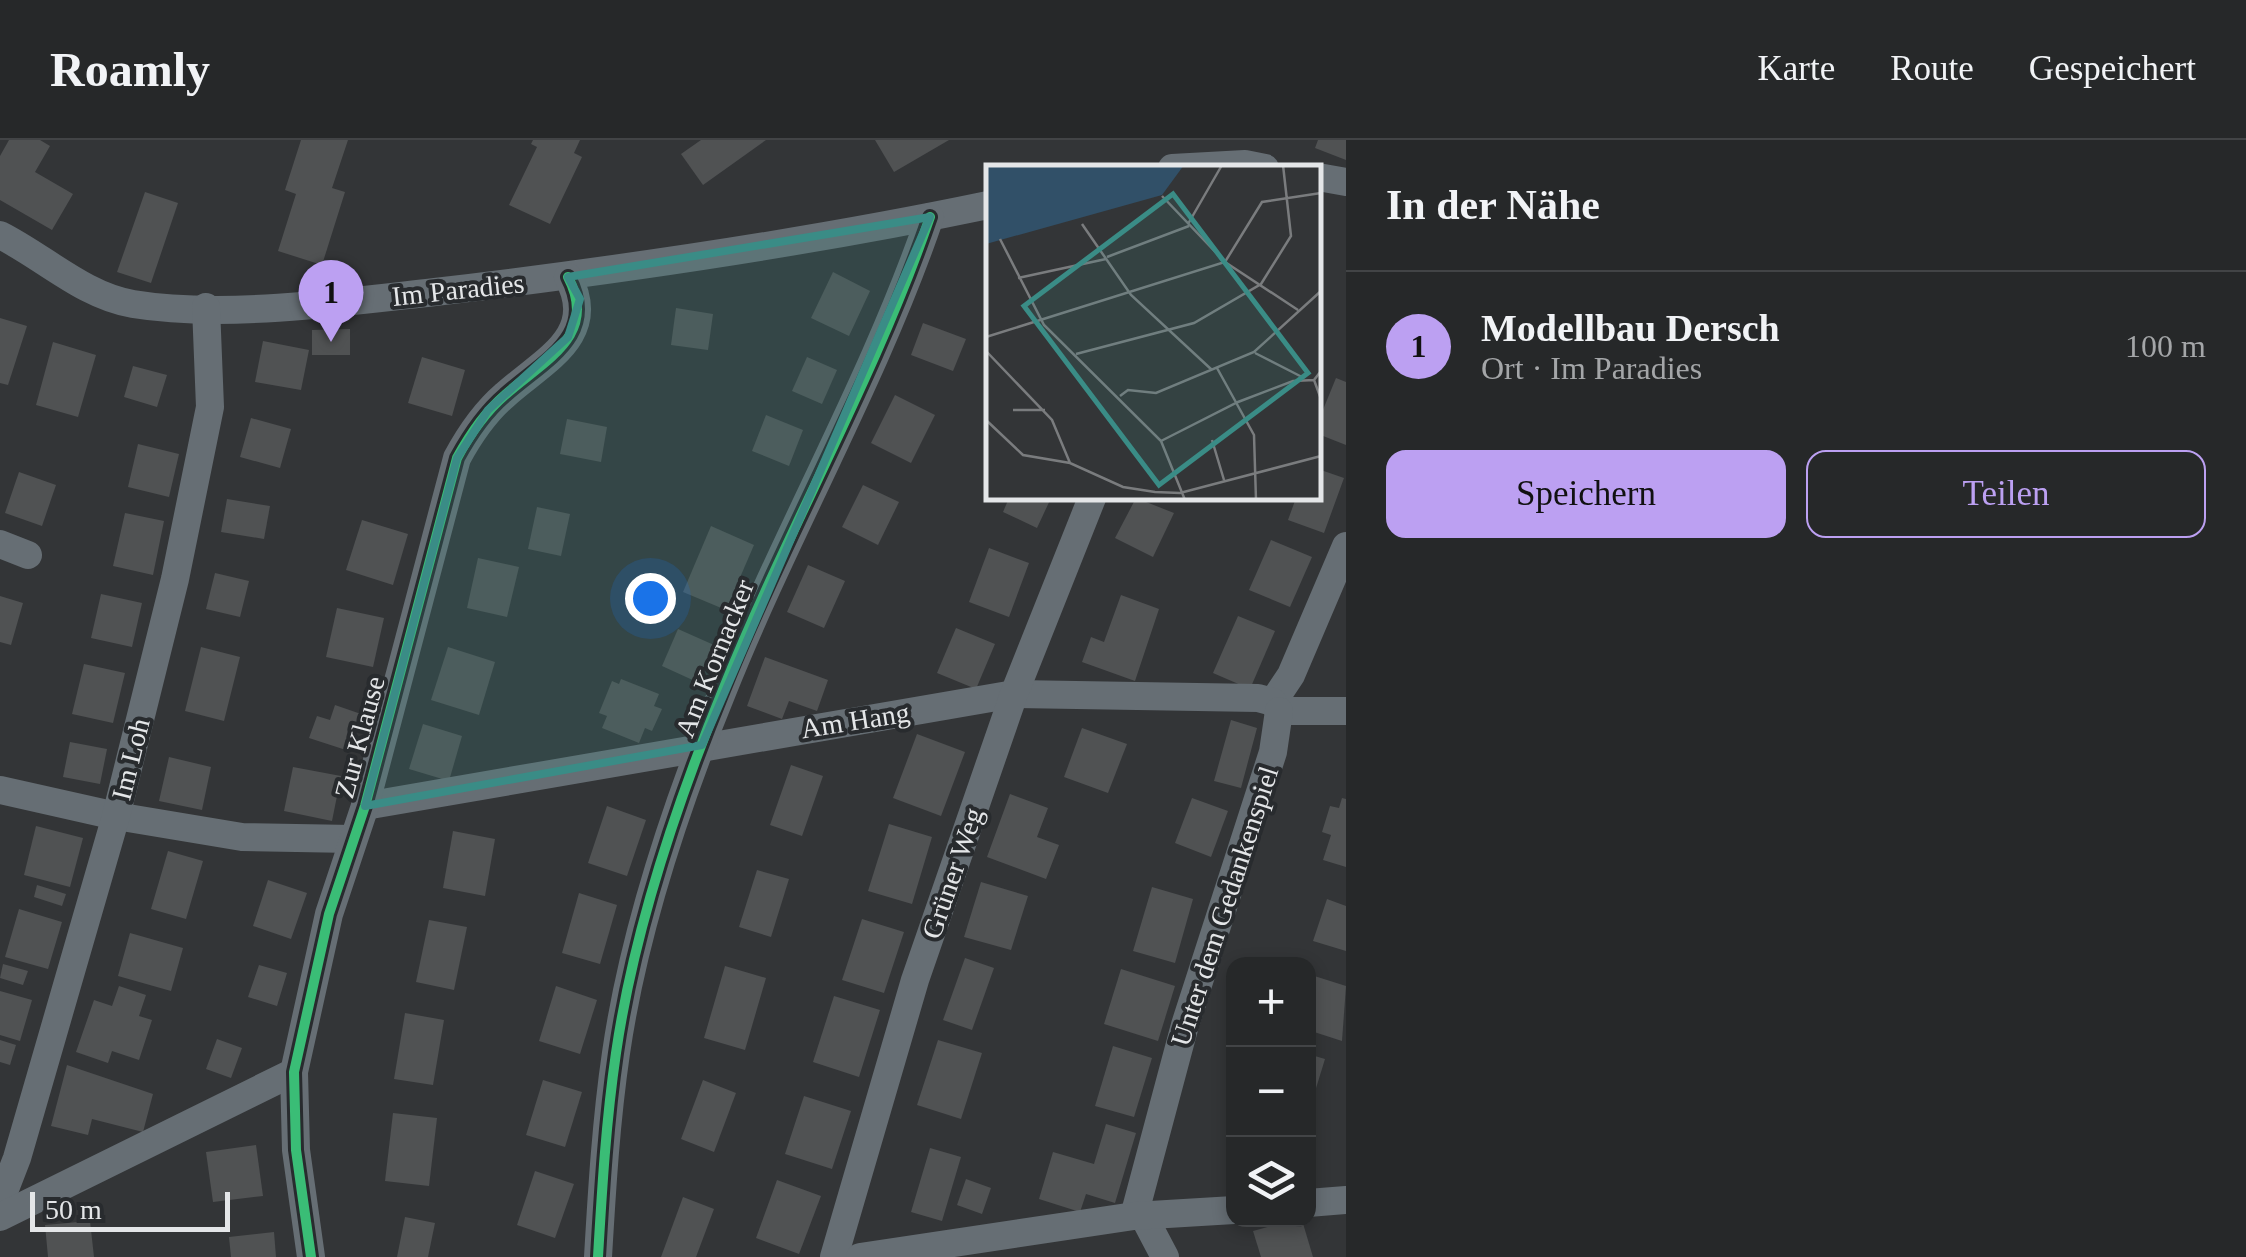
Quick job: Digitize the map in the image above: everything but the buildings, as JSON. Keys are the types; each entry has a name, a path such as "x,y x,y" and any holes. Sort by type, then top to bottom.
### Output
{"street":[{"path":"1202,165 1251,160"},
{"path":"1321,178 1346,182"},
{"name":"Im Paradies","path":"0,235 86,288 114,300 206,308 316,304 568,276 986,205"},
{"name":"Am Kornacker","path":"598,1257 614,1070 651,894 702,745 801,509 905,290 930,217"},
{"name":"Zur Klause","path":"312,1257 296,1150 294,1072 329,914 364,806 456,458 488,410 568,337 578,318 580,299 568,276"},
{"name":"Im Loh","path":"0,1202 18,1158 116,816 199,470 210,407 206,308"},
{"name":"Grüner Weg","path":"834,1257 915,980 1014,694 1091,500"},
{"path":"0,544 28,555"},
{"name":"Unter dem Gedankenspiel","path":"1140,1217 1185,1025 1273,752 1276,706 1346,546"},
{"name":"Am Hang","path":"364,806 1014,694 1258,698 1276,706 1346,711"},
{"path":"0,790 116,816 242,837 353,840"},
{"path":"0,1217 294,1072"},
{"path":"1316,1203 1346,1200"},
{"path":"860,1257 1140,1217 1226,1211"},
{"path":"1140,1217 1165,1257"}],"highlighted area":[{"path":"930,217 702,745 365,806 457,458 488,410 568,337 580,299 568,277"}],"cycle path":[{"path":"598,1257 616,1053 634,960 659,868 723,690 883,337 930,217"},
{"path":"311,1257 296,1150 294,1072 329,914 365,806 457,458 490,409 550,358 572,331 577,315 576,298 568,277"}],"place":[{"name":"Modellbau Dersch","path":"331,342"}]}
